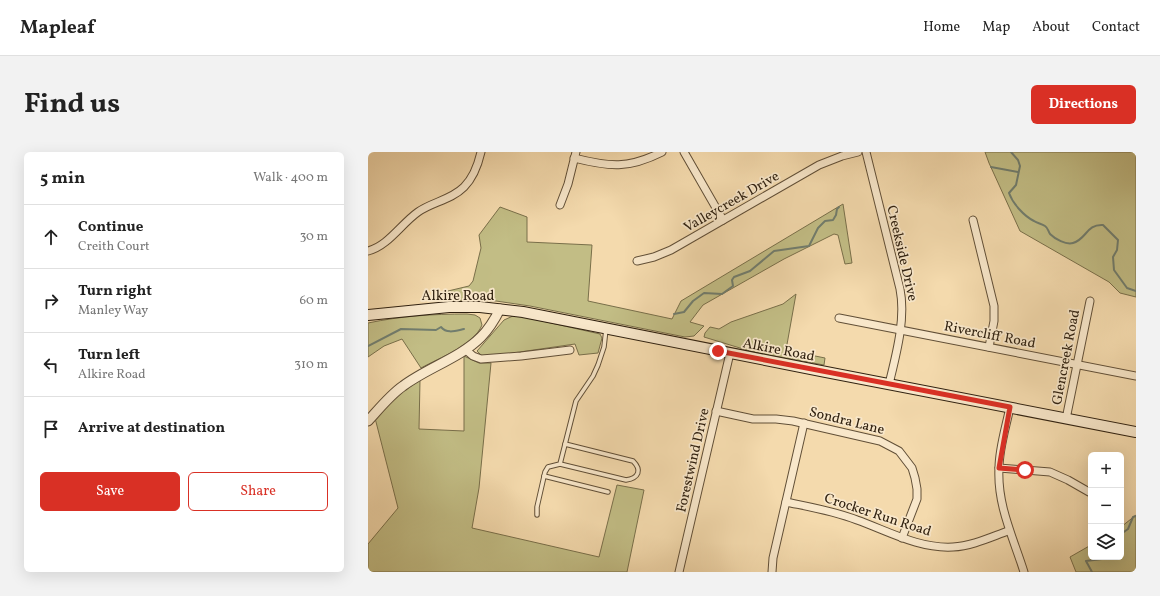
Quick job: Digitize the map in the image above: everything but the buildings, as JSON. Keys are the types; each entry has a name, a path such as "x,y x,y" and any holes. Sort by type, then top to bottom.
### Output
{"main road":[{"name":"Alkire Road","path":"368,315 449,307 480,307 545,315 730,353 1136,432"}],"street":[{"path":"368,252 383,244 408,220 420,211 452,196 463,188 471,179 481,152"},
{"path":"560,205 568,184 575,155 606,165 617,166 627,165 648,159 662,152"},
{"path":"684,152 723,220"},
{"name":"Valleycreek Drive","path":"637,261 654,257 672,250 819,165 842,156 858,152"},
{"name":"Creekside Drive","path":"866,152 900,289 903,310 889,384"},
{"path":"973,220 994,306 994,321 988,348"},
{"name":"Glencreek Road","path":"1066,418 1090,302"},
{"path":"368,421 401,387 421,374 466,350 482,337 500,309"},
{"name":"Rivercliff Road","path":"840,318 1136,376"},
{"path":"466,350 472,356 481,359 570,350"},
{"name":"Forestwind Drive","path":"679,572 730,353"},
{"path":"1010,407 999,468 1000,500 1008,531 1024,572"},
{"name":"Sondra Lane","path":"716,411 748,418 776,418 804,423 880,440 898,451 906,458 912,468 915,478 916,499 902,538"},
{"path":"772,572 773,558 804,423"},
{"path":"999,468 1050,472 1088,491"},
{"name":"Crocker Run Road","path":"786,502 836,513 922,544 944,547 954,547 975,543 1008,531"}],"lane":[{"path":"560,464 576,401 598,366 604,347 606,328"},
{"path":"537,515 537,507 544,476 548,467 560,464 626,480 636,476 638,471 638,466 633,461 565,444"},
{"path":"544,476 608,492"}],"shaded area":[{"path":"985,152 1136,152 1136,297 1120,293 1109,282 1020,231"},
{"path":"843,204 852,263 845,264 838,235 834,234 784,259 703,305 690,322 704,326 694,336 685,337 530,306 496,301 447,300 448,291 469,286 473,281 481,248 479,235 500,207 527,217 527,242 592,245 588,301 672,319 681,301"},
{"path":"796,294 786,350 825,358 824,365 753,352 704,337 705,333 710,327 719,329 731,322 783,304"},
{"path":"475,315 480,318 482,325 478,332 464,345 421,368 402,339 384,346 368,357 368,323 417,316"},
{"path":"513,316 520,316 600,334 602,338 598,353 579,355 575,344 492,356 482,356 477,351 504,320"},
{"path":"464,356 479,363 491,363 479,488 472,528 599,557 617,485 644,490 627,572 368,572 368,544 398,508 375,418 395,397 420,380 419,429 464,431"},
{"path":"1136,515 1136,572 1076,572 1070,557 1088,547 1088,560 1124,560 1124,525"}],"waterway":[{"path":"1011,152 1018,160 1020,166 1016,185 1009,193 1019,209 1030,219 1044,225 1050,234 1055,238 1067,243 1078,241 1093,227 1103,225 1118,240 1117,250 1113,257 1114,270 1127,288 1136,291"},
{"path":"991,167 1018,172"},
{"path":"674,314 684,312 693,301 704,293 722,294 733,286 732,280 734,277 750,271 774,251 809,246 818,228 825,221 833,220 839,207"},
{"path":"368,346 401,329 436,330 441,327 446,331 464,329"},
{"path":"1124,532 1128,529 1133,517 1136,516"},
{"path":"1092,572 1086,561 1094,560"}],"route":[{"path":"718,351 1010,407 999,468 1025,470"}]}
